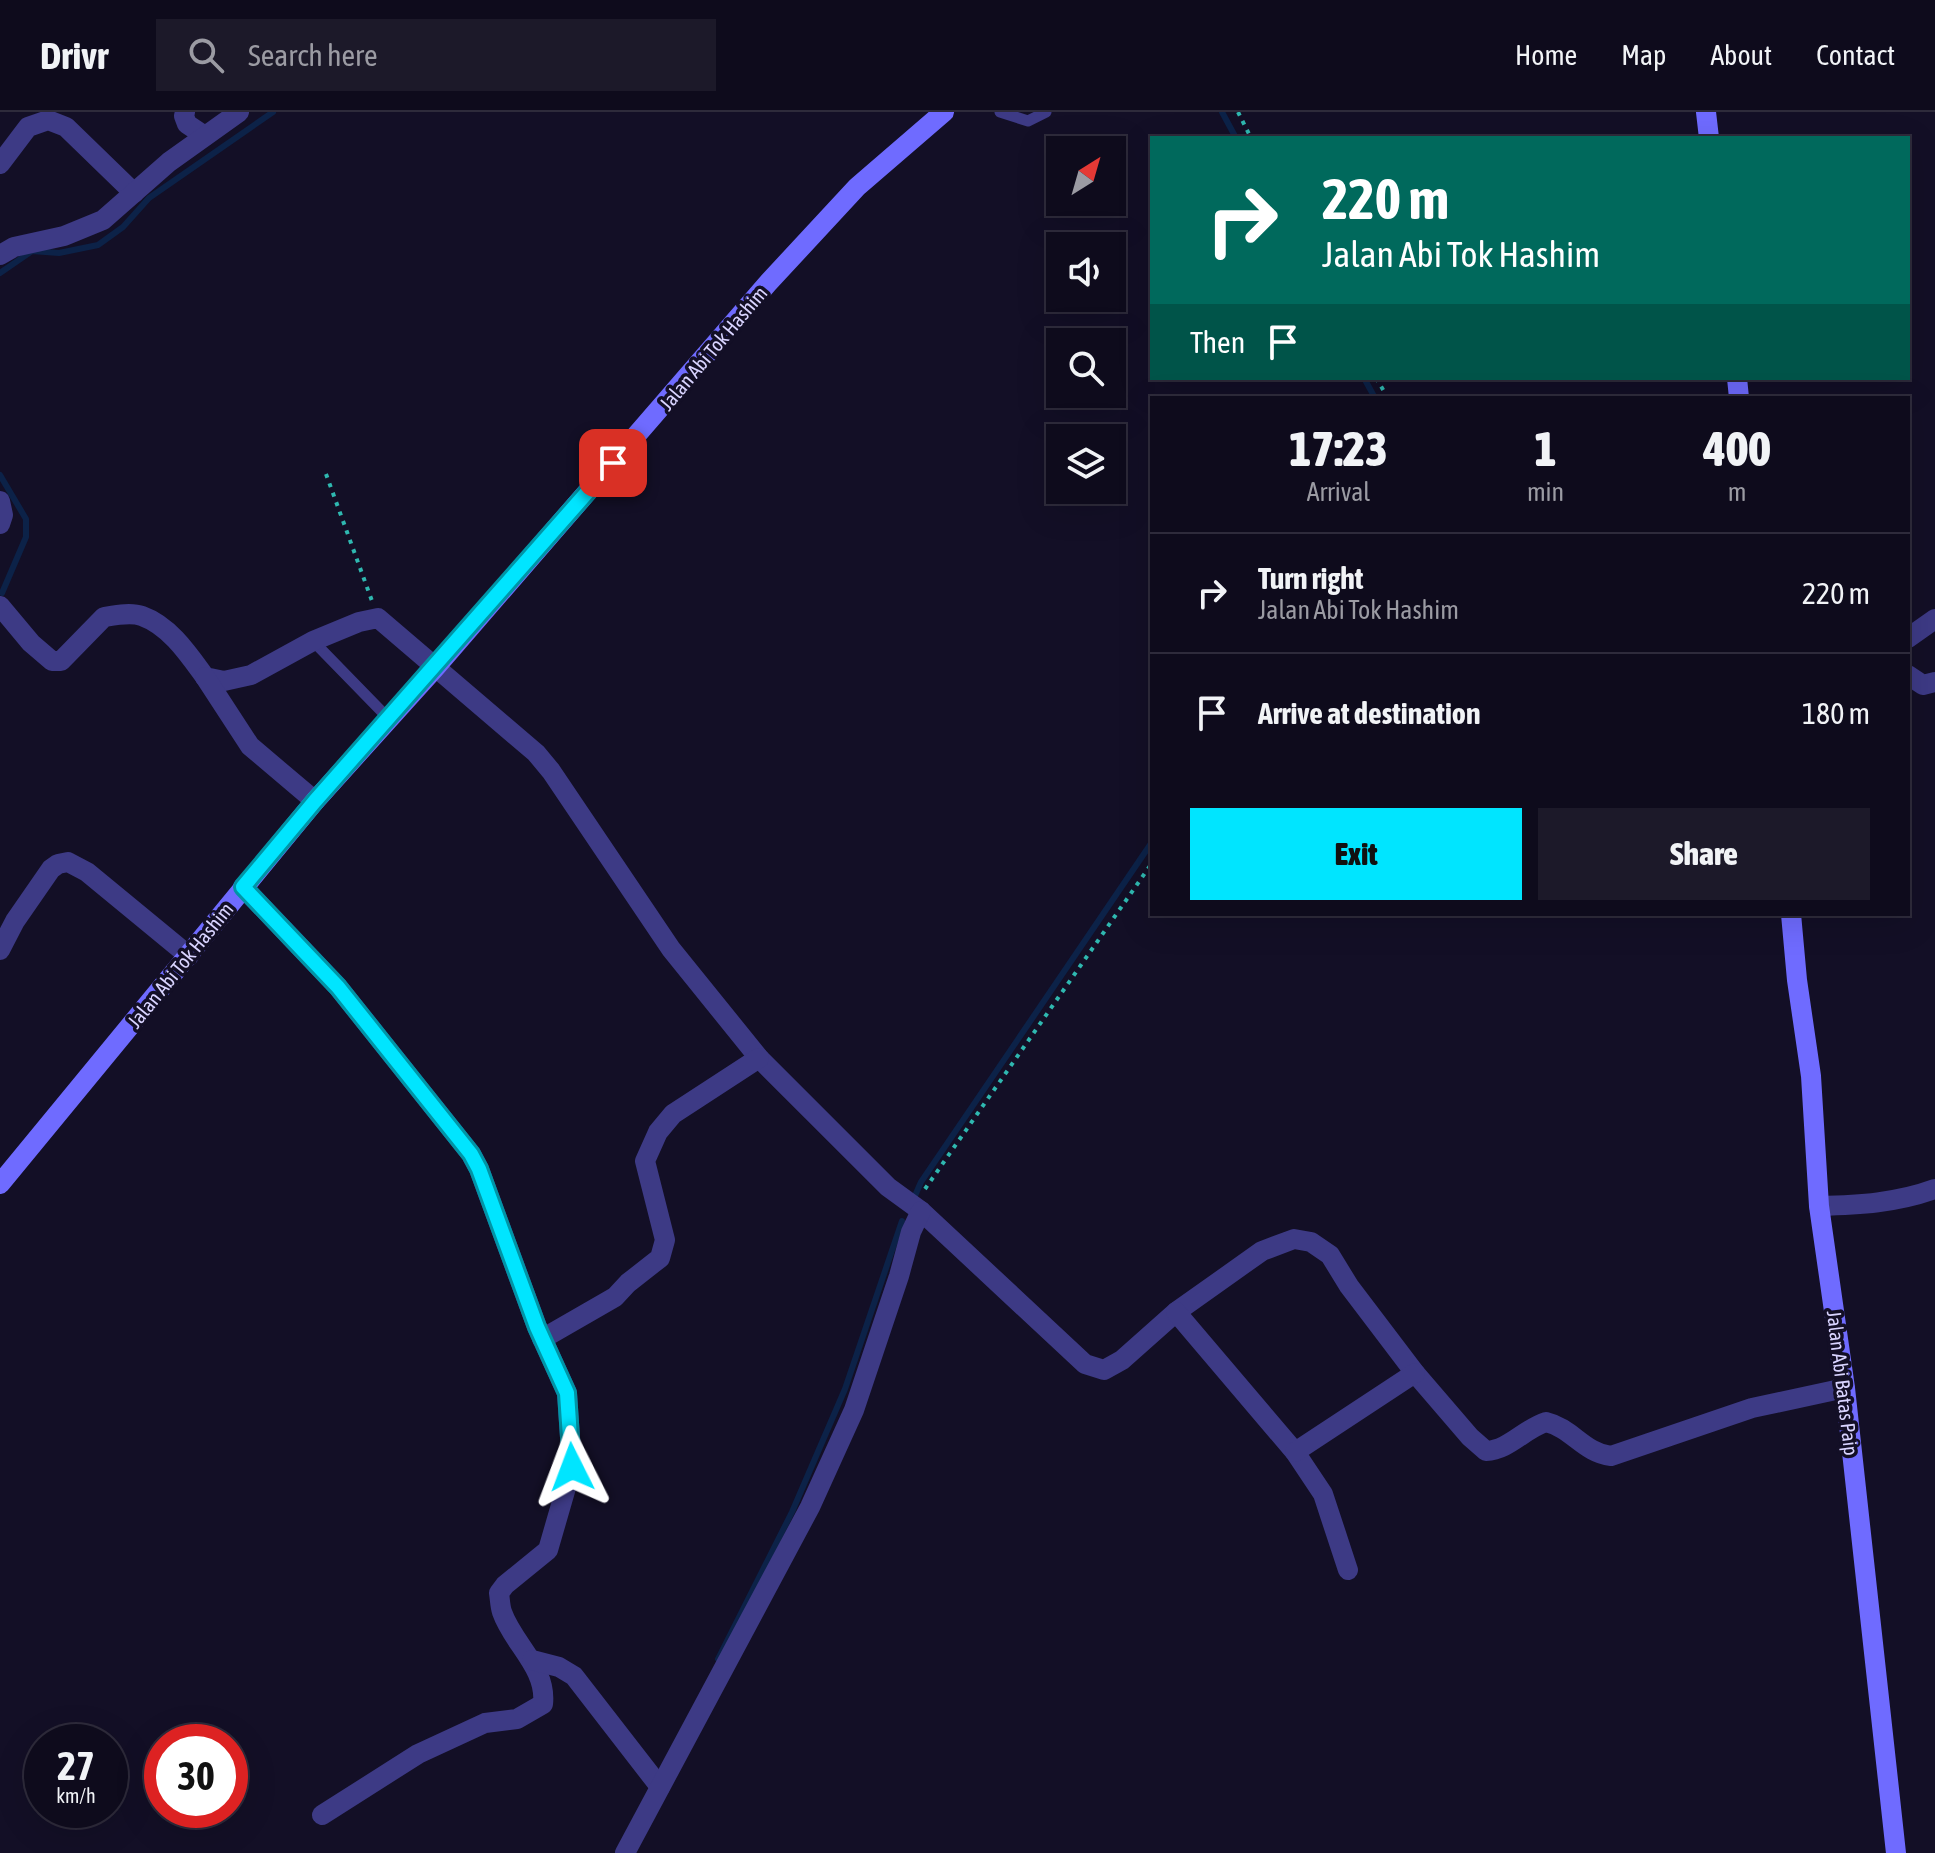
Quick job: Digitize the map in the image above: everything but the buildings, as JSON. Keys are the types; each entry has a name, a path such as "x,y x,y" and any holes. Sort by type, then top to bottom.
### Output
{"main road":[{"name":"Jalan Abi Tok Hashim","path":"0,1184 315,801 435,668 768,283 857,187 944,112"},
{"path":"1706,112 1709,136"},
{"name":"Jalan Abi Batas Paip","path":"1791,916 1811,1076 1819,1206 1845,1388 1896,1853"}],"street":[{"path":"185,112 187,124 205,136"},
{"path":"0,255 14,247 64,236 103,220 169,162 239,112"},
{"path":"0,164 28,127 48,120 66,127 134,193"},
{"path":"0,501 3,515 0,524"},
{"path":"0,606 31,643 52,661 61,661 104,617 141,615 162,628 187,651 250,746 315,801"},
{"path":"205,677 224,681 251,675 313,641 359,622 378,618 536,753 671,949 759,1058 888,1187 921,1211 1085,1364 1104,1370 1122,1360 1176,1312 1262,1251 1294,1239 1311,1242 1330,1255 1349,1286 1415,1373 1470,1437 1486,1451 1499,1450 1521,1433 1546,1422 1571,1433 1598,1455 1611,1456 1752,1408 1845,1388"},
{"path":"1910,637 1935,619"},
{"path":"1910,676 1923,685 1935,682"},
{"path":"0,950 15,921 51,869 68,862 87,872 189,956"},
{"path":"243,887 338,987 471,1154 542,1339 567,1393 572,1467 548,1550 499,1593 502,1611 516,1639 532,1660 544,1692 543,1704 517,1719 485,1723 418,1754 322,1815"},
{"path":"542,1339 615,1297 660,1258 665,1240 645,1161 658,1132 673,1114 759,1058"},
{"path":"1819,1206 1872,1205 1935,1189"},
{"path":"625,1853 810,1507 854,1410 911,1232 921,1211"},
{"path":"1176,1312 1295,1452 1323,1494 1348,1570"},
{"path":"1295,1452 1415,1373"},
{"path":"532,1660 559,1667 574,1676 660,1787"}],"lane":[{"path":"1000,112 1028,121 1046,112"},
{"path":"313,641 388,718"}],"path":[{"path":"1238,112 1250,136"},
{"path":"326,474 378,618"},
{"path":"921,1211 925,1189 1036,1034 1150,866"}],"waterway":[{"path":"0,273 32,251 59,253 98,245 123,227 149,198 273,112"},
{"path":"1222,112 1235,136"},
{"path":"1365,380 1374,396"},
{"path":"0,475 26,519 26,537 2,593"},
{"path":"914,1198 921,1182 1150,845"},
{"path":"718,1659 792,1512 845,1389 902,1221"}],"route":[{"path":"572,1467 567,1393 537,1327 471,1154 338,987 243,887 613,463"}]}
